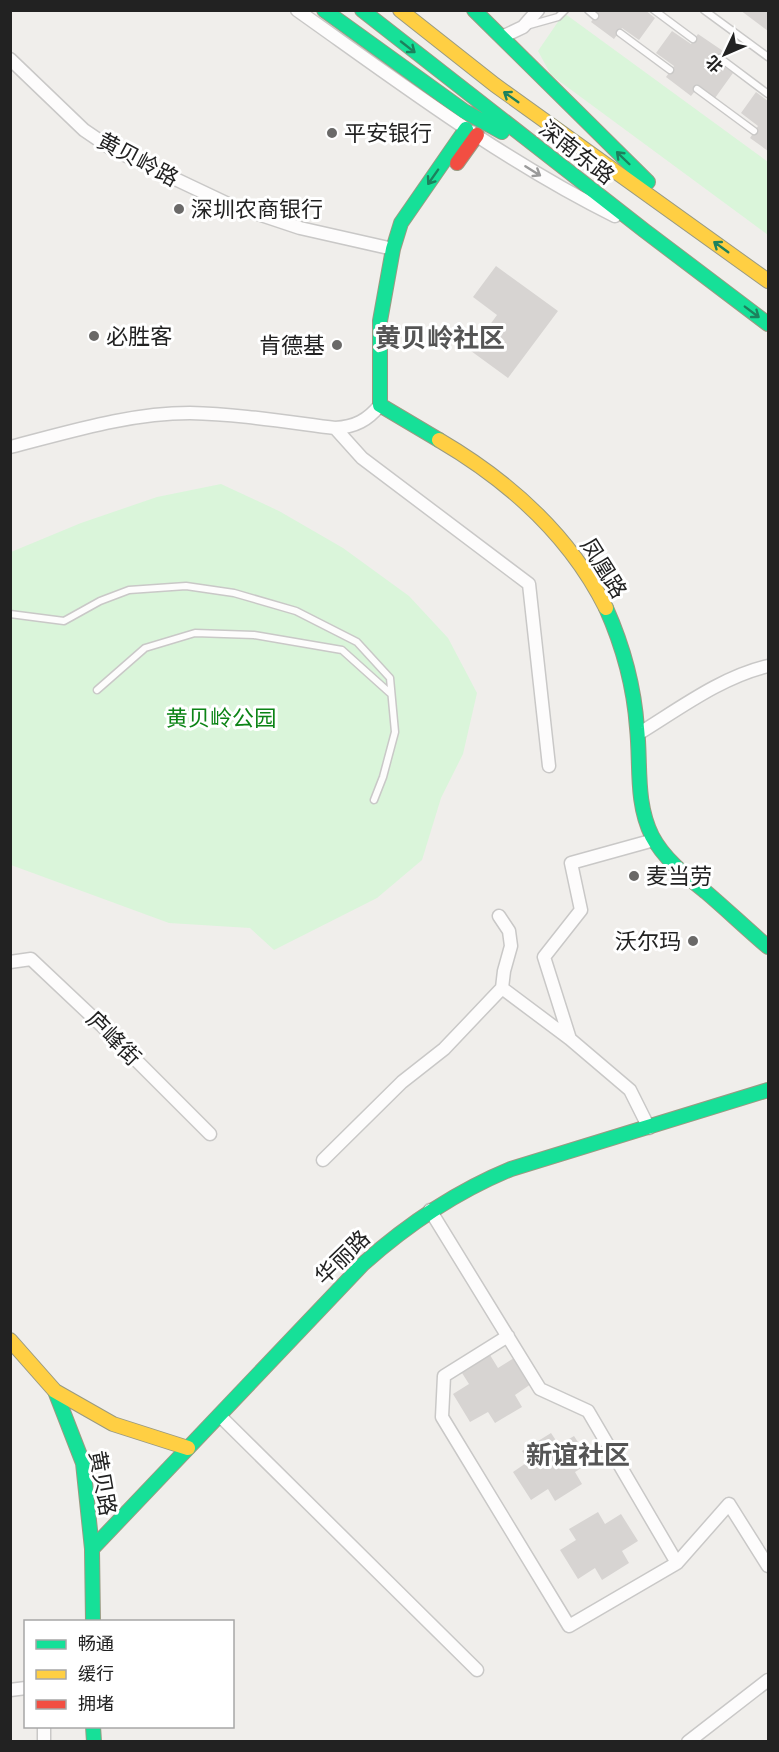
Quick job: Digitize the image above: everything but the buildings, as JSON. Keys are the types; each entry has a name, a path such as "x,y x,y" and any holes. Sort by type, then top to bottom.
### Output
{"street":[{"path":"297,10 472,132 571,194 645,231"},
{"path":"324,10 464,111 555,162"},
{"name":"深南东路","path":"362,10 555,162 768,324"},
{"name":"深南东路","path":"400,10 495,85 768,281"},
{"path":"474,10 695,228"},
{"path":"502,37 523,27 538,10"},
{"name":"黄贝岭路","path":"10,59 70,118 112,149 228,204 300,228 393,249"},
{"path":"464,111 472,132"},
{"path":"10,447 109,422 189,413 335,428 359,423 371,416 380,405 380,321 385,282 401,223 472,132"},
{"name":"凤凰路","path":"380,405 463,455 516,492 547,522 572,555 600,596 616,631 629,678 638,734 640,803 654,840 679,869 768,947"},
{"path":"335,428 362,458 529,584 549,766"},
{"path":"638,734 720,685 747,671 768,666"},
{"path":"570,1039 544,957 581,910 571,863 654,840"},
{"path":"323,1160 402,1082 444,1049 502,988 511,946 509,931 499,916"},
{"name":"庐峰街","path":"10,962 31,959 102,1025 210,1134"},
{"path":"502,988 570,1039 630,1090 649,1128"},
{"name":"华丽路","path":"92,1549 363,1264 430,1210 488,1178 768,1090"},
{"path":"430,1210 540,1389 588,1411 676,1563"},
{"path":"508,1336 444,1376 442,1417 569,1626 676,1563 729,1504 768,1566"},
{"name":"黄贝路","path":"10,1340 55,1390 113,1424 188,1448"},
{"name":"黄贝路","path":"55,1390 82,1463 92,1549"},
{"path":"219,1414 477,1670"},
{"path":"92,1549 93,1620"},
{"path":"688,1742 768,1680"}],"lane":[{"path":"523,27 558,17 565,10"},
{"path":"588,10 596,16"},
{"path":"654,10 693,39"},
{"path":"704,10 768,57"},
{"path":"620,33 670,70"},
{"path":"720,58 768,94"},
{"path":"697,89 754,131"},
{"path":"10,614 64,621 100,601 129,590 186,586 234,593 296,611 357,642 390,678 392,694 395,732 383,777 374,800"},
{"path":"97,690 145,648 195,633 254,635 342,650 392,694"}],"green space":[{"path":"564,13 768,162 768,235 551,75 538,51"},
{"name":"黄贝岭公园","path":"221,484 279,511 343,548 409,596 448,638 477,693 463,754 441,798 422,860 377,898 274,950 250,928 169,923 11,865 11,552 81,523 157,497"}],"traffic: fast":[{"path":"324,10 464,111 502,132"},
{"path":"362,10 768,324"},
{"path":"474,10 648,182"},
{"path":"439,440 380,405 380,321 393,249 401,223 466,129"},
{"path":"606,608 618,637 630,682 636,712 641,796 652,836 676,867 768,947"},
{"path":"92,1549 363,1264 433,1210 490,1178 511,1169 768,1090"},
{"path":"55,1391 83,1463 92,1549 93,1620"},
{"path":"93,1728 94,1742"}],"traffic: slow":[{"path":"400,10 495,85 768,281"},
{"path":"439,440 489,473 535,512 574,556 606,608"},
{"path":"10,1340 55,1391 113,1424 188,1448"}],"traffic: jam":[{"path":"457,163 477,135"}],"place":[{"name":"平安银行","path":"332,133"},
{"name":"深圳农商银行","path":"179,209"},
{"name":"必胜客","path":"94,336"},
{"name":"肯德基","path":"337,345"},
{"name":"麦当劳","path":"634,876"},
{"name":"沃尔玛","path":"693,941"}],"district":[{"name":"黄贝岭社区","path":"440,338"},
{"name":"新谊社区","path":"578,1455"}]}
